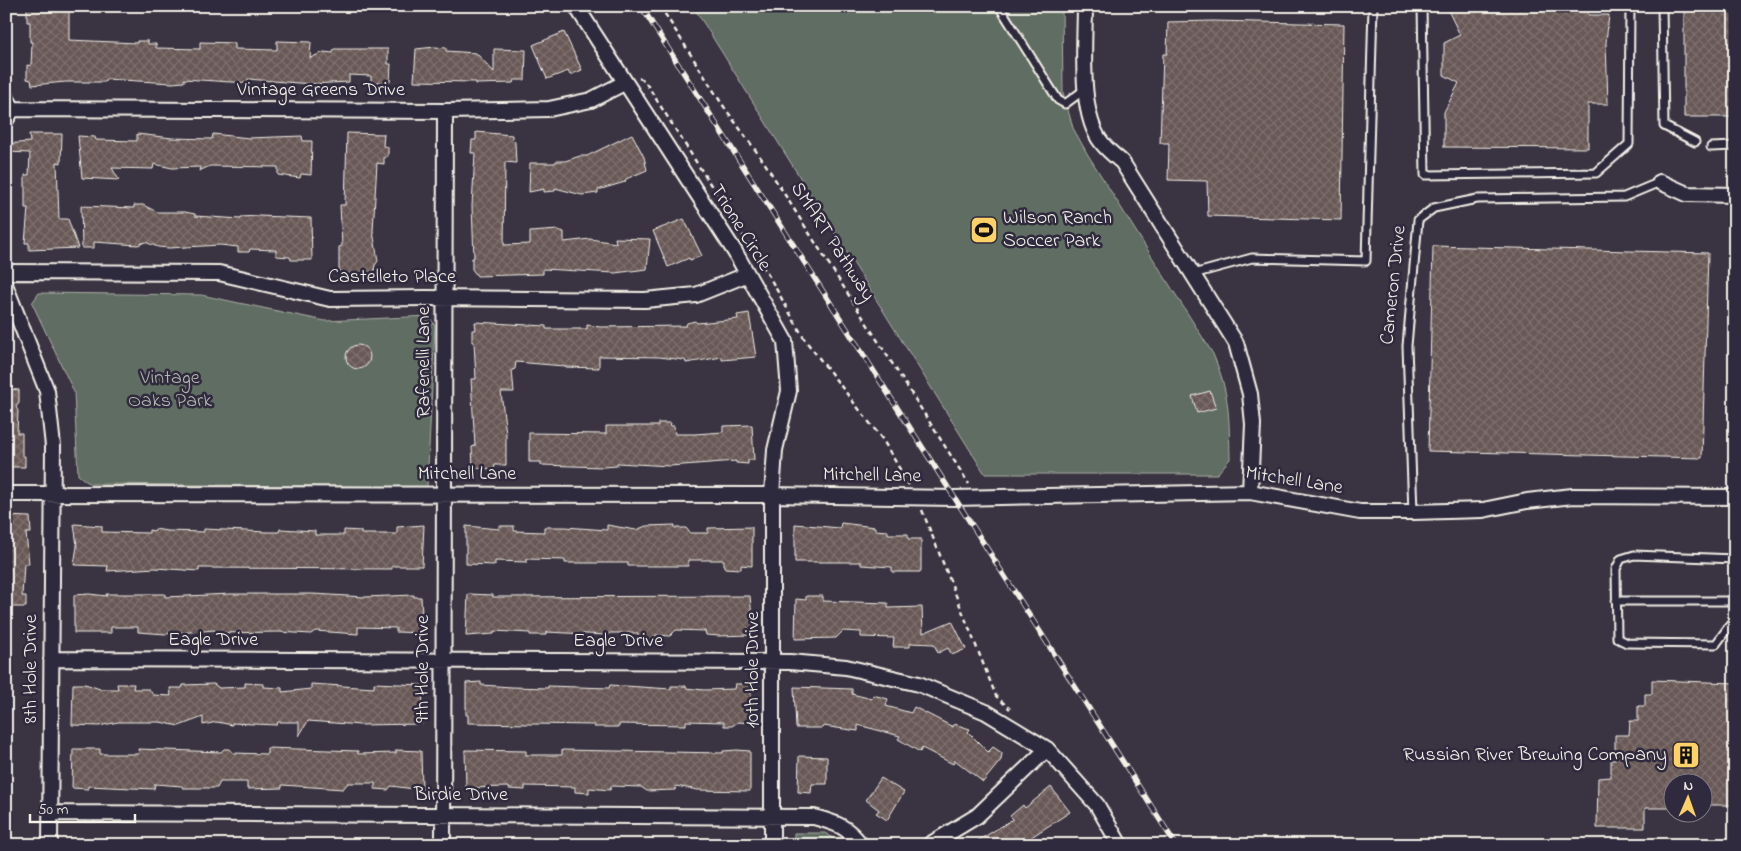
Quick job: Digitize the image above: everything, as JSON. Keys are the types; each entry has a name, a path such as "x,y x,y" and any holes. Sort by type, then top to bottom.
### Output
{"street":[{"name":"Trione Circle","path":"576,6 629,80 735,252 746,275 785,341 789,391 775,450 772,494"},
{"path":"1086,6 1084,90 1090,115 1101,142 1122,162 1236,343 1250,394 1253,424 1250,492"},
{"name":"Vintage Greens Drive","path":"8,109 445,111 549,109 591,100 629,80"},
{"name":"Rafenelli Lane","path":"443,494 445,111"},
{"path":"1660,182 1687,194 1735,195"},
{"name":"Castelleto Place","path":"6,272 219,273 330,299 646,300 696,295 746,275"},
{"name":"8th Hole Drive","path":"6,287 47,391 53,446 50,845"},
{"name":"Mitchell Lane","path":"6,494 772,494 969,497 1250,492 1360,512 1483,510 1528,501 1573,496 1735,497"},
{"name":"9th Hole Drive","path":"443,494 443,845"},
{"name":"10th Hole Drive","path":"772,494 774,662 772,845"},
{"name":"Eagle Drive","path":"51,659 774,662 846,667 919,684 986,712 1047,749 1097,805 1120,845"},
{"path":"930,845 977,816 1047,749"},
{"name":"Birdie Drive","path":"50,812 814,817 850,830 861,845"}],"lane":[{"path":"999,6 1058,100 1065,104 1084,90"},
{"path":"1193,274 1252,258 1366,261 1373,6"},
{"path":"1422,6 1426,175 1596,173 1629,144 1630,6"},
{"path":"1662,6 1664,126 1696,142"},
{"path":"1711,147 1735,146"},
{"name":"Cameron Drive","path":"1413,512 1407,346 1418,220 1434,208 1477,199 1624,198 1660,182"},
{"path":"1735,559 1634,555 1621,559 1616,569 1617,638 1626,643 1716,644 1735,618"},
{"path":"1616,601 1735,601"}],"path":[{"name":"SMART Pathway","path":"660,6 722,104 764,162 968,483 969,497"},
{"path":"629,80 644,80 770,278 805,340 883,440 910,485"},
{"path":"921,508 996,696 1015,714"}],"green space":[{"name":"Wilson Ranch Soccer Park","path":"693,6 1062,6 1063,92 1073,128 1213,354 1219,368 1228,405 1230,459 1217,474 985,474"},
{"name":"Vintage Oaks Park","path":"39,293 201,295 325,321 429,316 435,326 427,487 90,484 78,475 74,392 32,303"},
{"path":"794,833 825,833 844,845 794,845"}],"building":[{"path":"1446,6 1588,6 1588,15 1609,15 1606,42 1608,104 1588,104 1588,148 1444,147 1444,112 1459,83 1444,75 1444,43 1460,35"},
{"path":"1684,6 1735,6 1735,117 1684,117"},
{"path":"27,8 69,9 69,40 137,43 137,41 148,41 148,44 156,44 156,48 200,49 200,42 235,43 235,49 277,50 277,41 311,42 310,58 324,52 333,53 334,49 388,49 388,64 391,64 390,82 371,83 371,76 349,75 349,82 311,84 248,79 247,83 184,79 184,82 172,83 105,79 105,82 66,82 32,85 31,80 27,79 27,65 31,66 32,42 30,42 30,22 27,22"},
{"path":"1213,21 1344,24 1341,220 1208,216 1207,181 1168,180 1169,143 1160,143 1163,54 1167,54 1168,22"},
{"path":"564,32 582,70 570,75 568,71 547,79 533,45"},
{"path":"446,48 446,51 476,53 494,72 494,49 526,50 525,80 514,80 513,83 476,84 476,82 414,81 416,49"},
{"path":"476,132 512,135 512,139 515,142 516,163 505,162 504,245 530,244 530,232 558,230 564,232 564,242 590,239 616,243 615,238 650,239 647,269 615,273 543,269 543,274 477,276 472,269 472,258 474,258 472,206 475,153 471,153 472,140 476,140"},
{"path":"347,133 384,134 383,146 388,147 388,156 384,158 384,164 377,163 373,231 378,261 375,265 374,273 339,274 339,247 342,246 340,205 345,205"},
{"path":"29,134 62,134 61,163 57,162 59,219 68,219 78,248 29,250 29,243 25,243 28,208 25,208 25,175 29,175 30,153 6,152 6,144 30,142"},
{"path":"137,134 172,138 212,139 213,134 249,138 302,136 303,141 312,141 311,175 301,174 300,178 278,175 278,167 210,166 199,171 200,167 172,168 154,164 153,169 112,168 119,180 82,178 78,136 95,137 96,140 137,141"},
{"path":"632,134 644,157 647,170 626,179 625,182 598,190 598,193 582,195 555,188 555,191 544,192 544,189 529,192 530,163 555,163 556,161 587,156"},
{"path":"134,205 143,205 157,212 185,212 195,214 195,216 241,219 241,217 258,216 311,218 312,260 291,260 290,257 276,256 276,250 250,249 249,252 238,252 238,247 220,245 169,248 158,247 145,242 138,245 94,242 94,248 82,248 81,206 134,208"},
{"path":"684,219 702,256 690,260 689,258 668,267 653,231"},
{"path":"1433,246 1708,253 1702,458 1428,451"},
{"path":"749,313 756,357 722,360 722,357 686,363 685,360 659,357 599,356 599,368 564,367 516,362 515,369 512,370 514,392 501,392 506,434 506,465 495,465 494,469 473,468 472,447 475,446 471,379 476,379 474,342 472,342 472,330 476,330 475,322 546,326 546,329 587,329 587,325 600,327 686,326 687,323 695,321 697,323 738,319 737,315"},
{"path":"358,345 366,349 370,357 366,365 358,369 350,365 346,357 350,349"},
{"path":"6,389 19,390 19,403 16,407 18,411 17,433 22,433 22,456 25,456 25,467 6,467"},
{"path":"1210,391 1216,408 1197,413 1192,396"},
{"path":"658,423 671,423 670,426 674,426 675,434 723,432 723,426 752,425 754,460 748,460 748,464 736,463 736,461 670,466 617,463 617,466 603,467 541,465 541,462 529,462 529,433 606,434 606,426 658,426"},
{"path":"6,516 30,517 31,533 26,533 29,564 24,564 22,596 26,596 26,607 6,607"},
{"path":"841,523 875,527 875,530 888,531 888,534 908,534 908,539 921,539 921,572 892,572 892,567 861,565 861,562 795,562 795,524 840,528"},
{"path":"74,524 102,526 102,532 149,533 149,530 154,531 155,529 204,532 204,529 279,532 280,529 315,531 315,535 344,535 344,530 361,531 361,534 397,534 397,527 424,525 422,566 392,566 392,569 199,568 199,571 155,568 107,571 108,566 74,565 77,546"},
{"path":"607,525 636,530 646,526 675,525 675,528 686,528 690,533 708,533 708,528 752,527 752,566 741,565 741,569 724,568 724,560 688,560 688,566 628,566 628,563 565,563 565,560 527,559 527,562 495,561 495,565 466,564 466,526 499,529 499,526 514,526 514,531 544,532 544,527 607,530"},
{"path":"106,594 165,594 165,597 230,594 313,594 365,597 414,595 414,597 421,597 423,633 396,632 396,628 358,627 358,634 315,631 311,634 279,632 215,633 215,630 166,634 138,632 138,627 111,627 111,633 74,633 74,595 107,596"},
{"path":"468,594 493,595 493,597 750,596 753,629 751,629 750,635 719,636 706,635 705,631 676,630 670,636 656,635 656,640 643,640 643,637 638,637 638,633 610,633 607,635 546,632 546,635 530,635 530,633 494,631 494,634 466,636"},
{"path":"806,596 823,596 823,601 888,603 888,608 922,607 923,633 952,621 966,649 952,655 948,648 938,653 934,644 910,643 910,647 893,647 894,638 861,637 861,632 843,631 836,638 795,639 796,599 806,600"},
{"name":"Russian River Brewing Company","path":"1652,680 1735,683 1735,805 1714,805 1714,774 1664,774 1664,808 1645,808 1645,828 1597,828 1598,778 1611,777 1611,760 1615,760 1615,735 1629,735 1630,721 1638,721 1638,706 1645,706 1645,694 1652,694"},
{"path":"481,682 481,685 512,687 609,688 610,685 671,689 671,686 686,686 686,688 704,690 734,689 735,684 751,684 751,723 738,722 732,726 724,726 724,722 686,721 686,725 619,724 619,727 594,727 594,725 468,723 468,715 466,715 466,683"},
{"path":"245,683 263,684 263,687 282,688 282,692 311,689 311,684 374,688 374,683 423,685 422,724 360,725 308,721 299,736 299,722 278,722 277,725 232,723 232,725 217,722 203,725 203,717 179,726 160,722 118,722 99,726 72,725 73,684 85,684 100,689 118,689 117,684 134,684 133,689 149,689 153,695 171,696 170,688 182,688 183,685 214,684 219,688 245,687"},
{"path":"794,687 852,689 852,694 872,699 873,695 888,699 886,706 911,713 914,707 953,727 954,724 970,729 968,732 988,752 993,747 1002,753 1001,760 983,782 955,760 953,764 922,748 920,752 898,739 900,736 858,725 858,731 823,726 823,728 796,728"},
{"path":"267,748 358,751 358,754 396,753 396,750 421,751 422,790 391,786 388,790 375,789 375,783 348,783 343,789 282,785 282,788 247,789 247,782 220,782 217,788 183,788 182,786 155,784 154,789 88,786 88,789 72,788 73,749 100,749 100,754 139,754 138,749 221,752 224,749 229,749 234,753 267,754"},
{"path":"465,750 526,751 526,755 562,755 562,750 723,753 723,751 750,751 750,791 698,790 676,786 675,790 647,791 641,787 611,786 610,790 589,788 589,793 575,792 575,787 525,786 525,790 509,789 509,787 466,788"},
{"path":"799,756 827,757 827,784 812,784 811,793 798,792"},
{"path":"881,778 904,792 887,820 876,813 879,810 866,800"},
{"path":"1051,787 1070,812 1019,845 971,845 1013,819 1010,816 1023,805 1025,808"}],"railway":[{"path":"641,6 1176,845"}],"place":[{"name":"Wilson Ranch Soccer Park","path":"984,230"},
{"name":"Russian River Brewing Company","path":"1686,755"}]}
